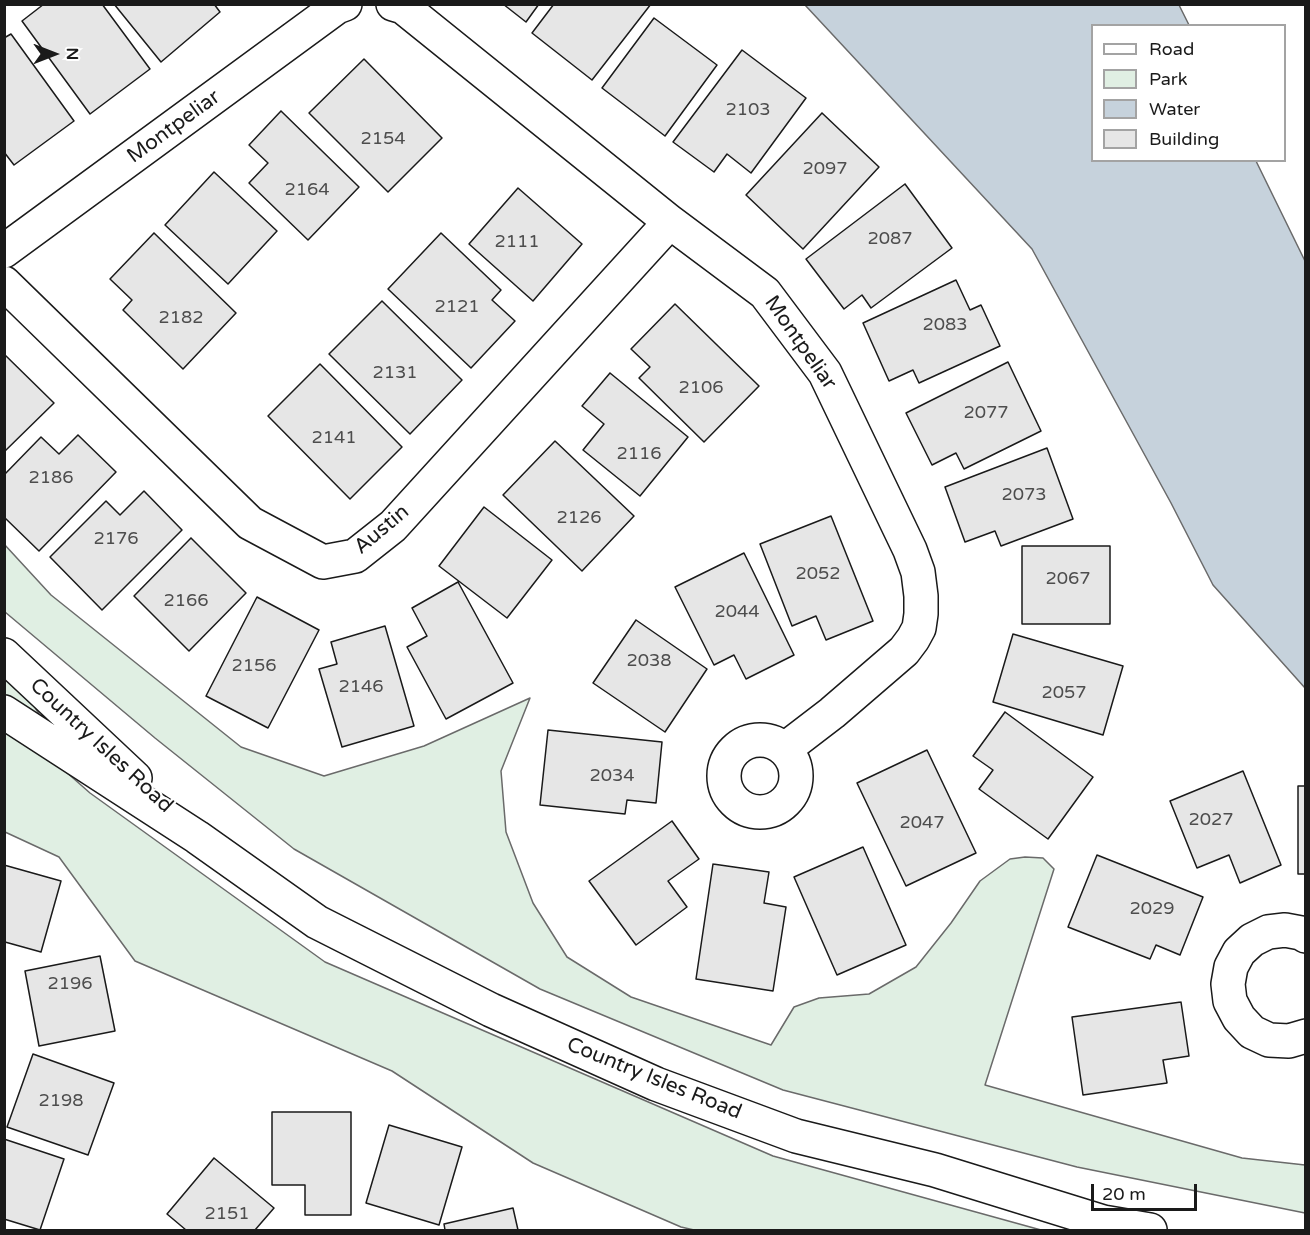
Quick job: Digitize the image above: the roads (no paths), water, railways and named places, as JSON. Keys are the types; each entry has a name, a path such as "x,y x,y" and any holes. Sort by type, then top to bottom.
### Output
{"street":[{"name":"Montpeliar","path":"4,251 337,7 345,4"},
{"name":"Montpeliar","path":"393,4 403,7 670,222 765,292 825,373 900,525 918,572 921,614 919,628 914,639 904,651 832,713 784,749"},
{"name":"Austin","path":"4,283 250,523 323,562 355,556 393,526 670,222"},
{"name":"Country Isles Road","path":"4,655 197,837"},
{"name":"Country Isles Road","path":"4,712 197,837 317,921 491,1010 656,1084 796,1136 935,1170 1103,1222 1150,1230"},
{"path":"1305,936 1285,930 1268,932 1252,940 1239,952 1231,967 1228,984 1230,1001 1234,1010 1252,1032 1269,1040 1289,1041 1305,1036"}],"water":[{"path":"805,5 1179,5 1188,24 1091,24 1091,162 1256,162 1305,261 1305,688 1213,585 1171,503 1032,249"}]}
